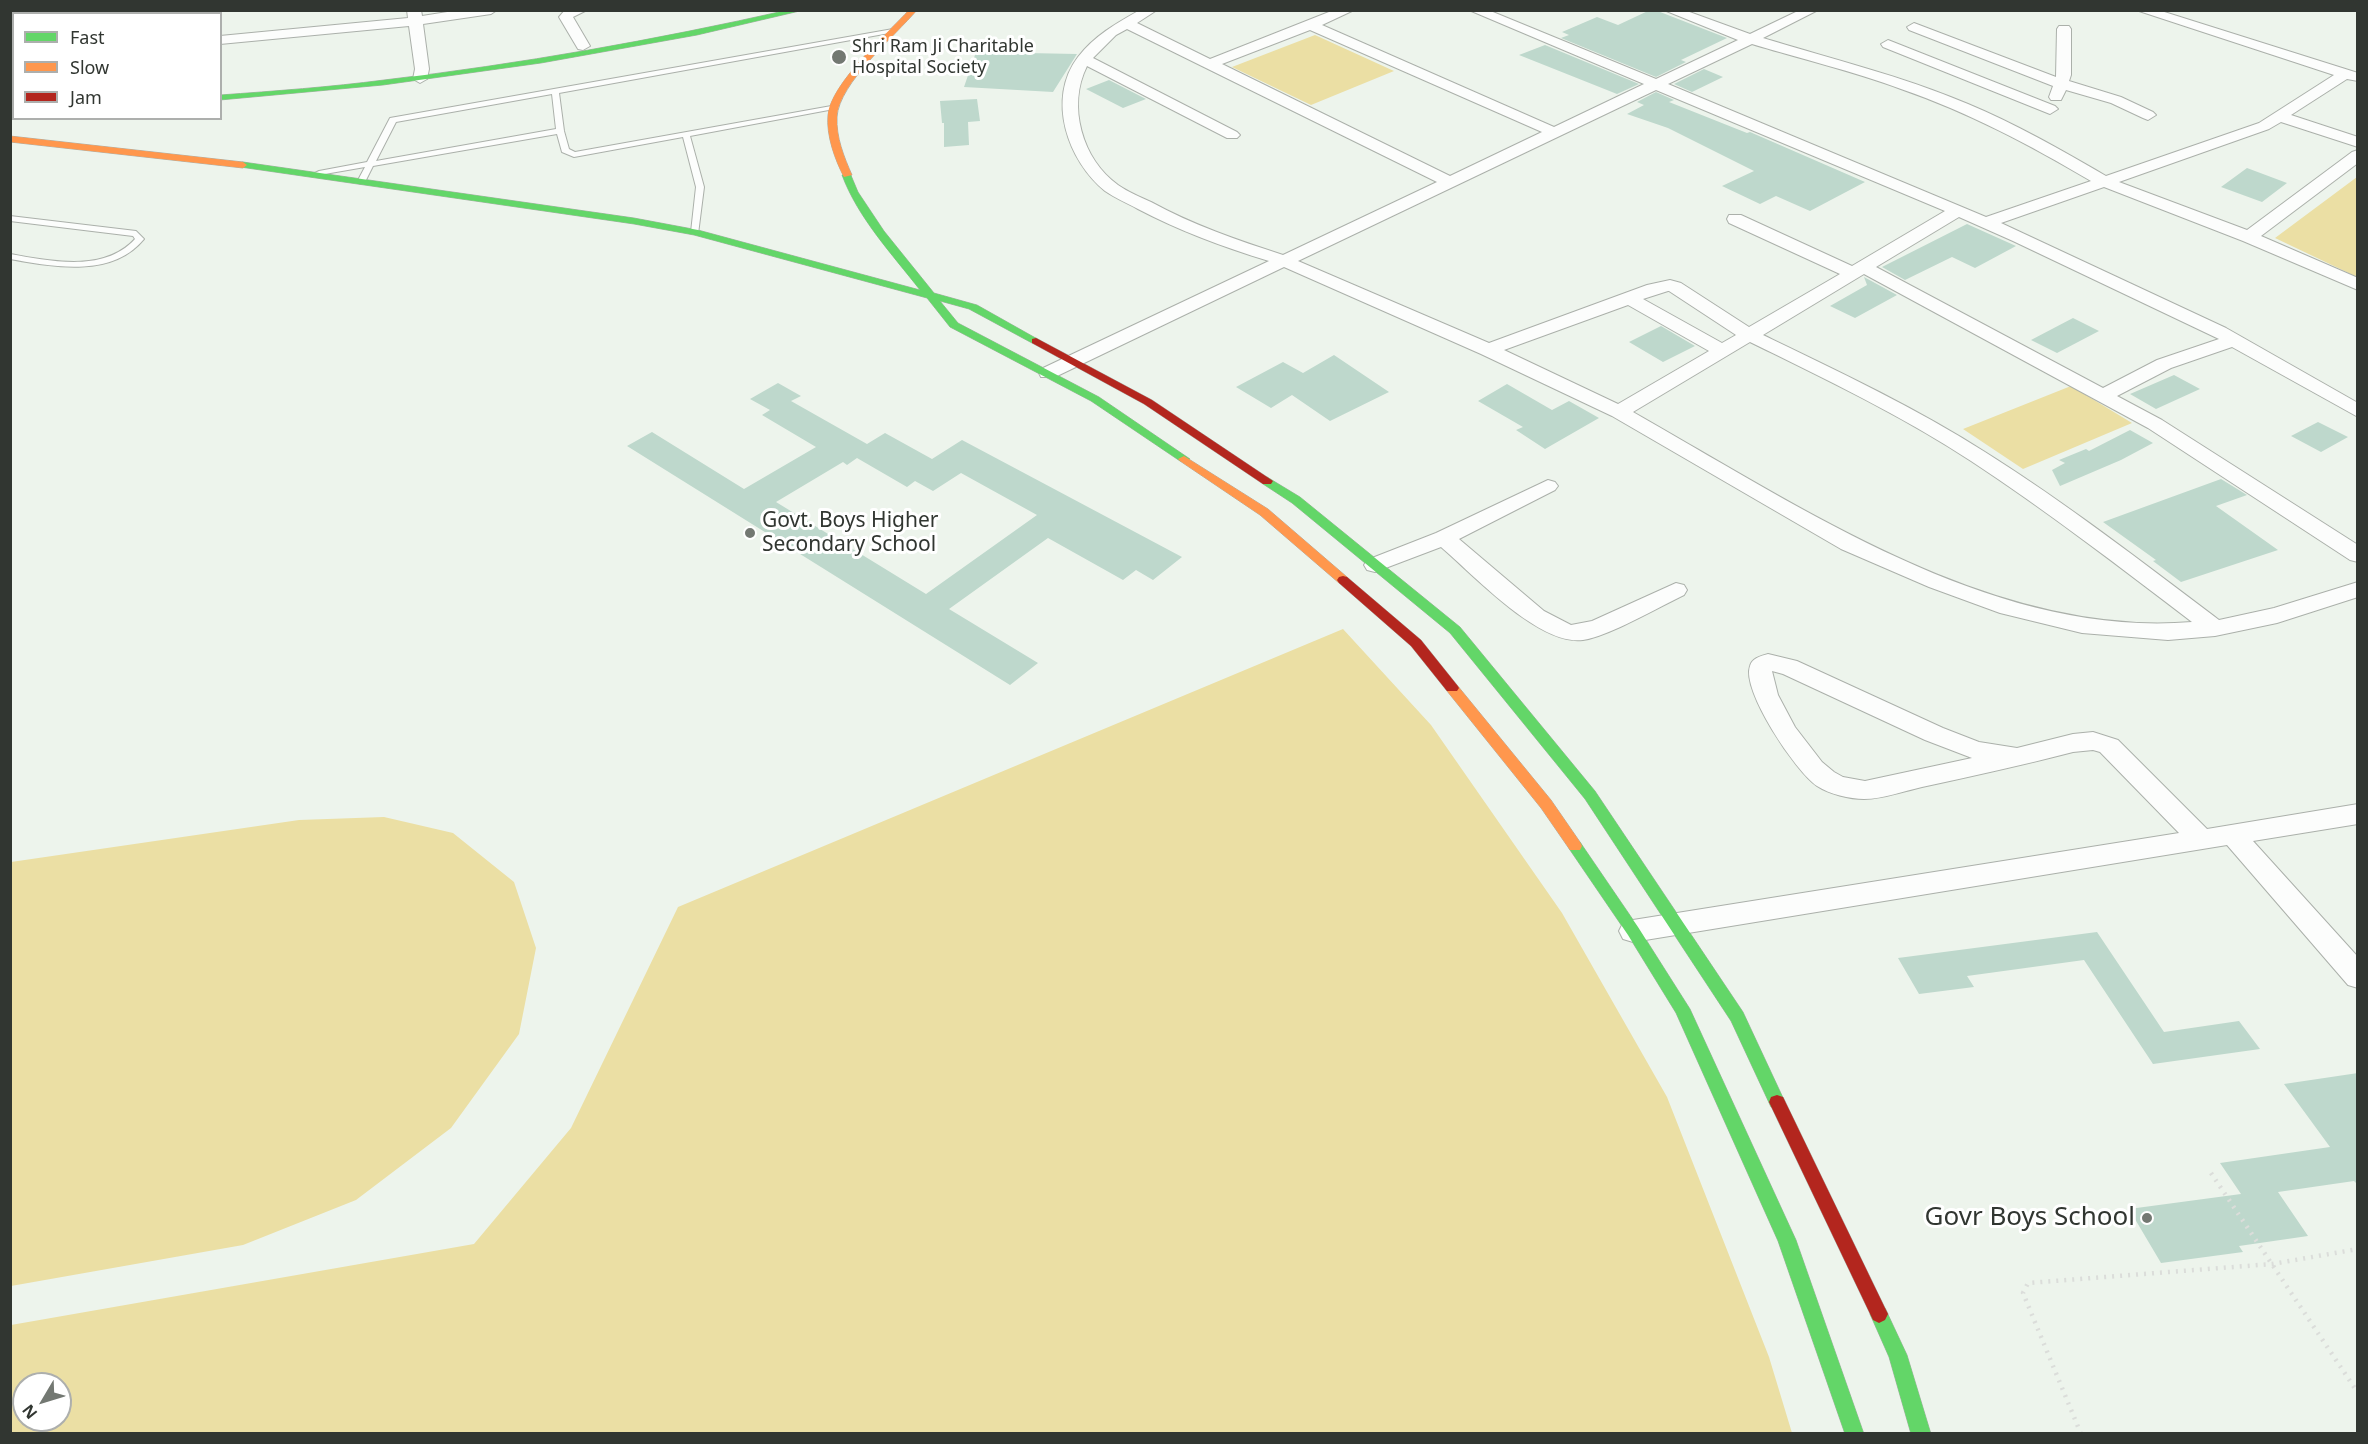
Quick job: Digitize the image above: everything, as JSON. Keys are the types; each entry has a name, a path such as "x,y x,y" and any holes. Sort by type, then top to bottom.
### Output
{"street":[{"path":"156,12 182,10"},
{"path":"581,10 568,14 566,17 584,46"},
{"path":"222,91 421,74 584,46 762,10"},
{"path":"222,98 578,56 715,30 801,10"},
{"path":"914,10 849,82 834,107 833,125 842,163 853,192 880,233 954,325 1095,399 1264,512 1416,643 1546,804 1634,931 1682,1009 1787,1240 1855,1434"},
{"path":"1151,10 1126,23 1102,40 1084,59 1075,76 1070,115 1075,137 1094,172 1113,189 1162,215 1208,236 1282,260 1488,350 1618,412 1849,544 1947,586 2008,608 2082,625 2168,632 2215,628 2277,615 2358,590"},
{"path":"1210,64 1348,10"},
{"path":"1475,10 1655,83 1986,223 2164,305 2233,340 2357,411"},
{"path":"1670,10 1750,39 1924,92 2026,136 2105,182 2250,237 2358,285"},
{"path":"1048,373 1812,10"},
{"path":"2142,10 2351,76"},
{"path":"222,40 415,16 490,11"},
{"path":"415,16 421,74"},
{"path":"1126,23 1449,182"},
{"path":"1310,25 1554,132"},
{"path":"1914,27 2062,84 2116,100 2148,115"},
{"path":"2026,136 2050,109 2062,84 2064,29"},
{"path":"1888,44 2050,109"},
{"path":"1084,59 1232,135"},
{"path":"1924,92 1995,59"},
{"path":"1986,223 2250,131 2351,76"},
{"path":"2279,116 2358,142"},
{"path":"10,139 309,174 695,232 926,293 973,307 1148,402 1296,500 1455,630 1590,795 1737,1017 1898,1355 1921,1434"},
{"path":"2250,237 2358,155"},
{"path":"1618,412 1958,211"},
{"path":"1735,219 1858,270 2104,395 2220,465 2358,555"},
{"path":"1488,350 1629,297 1663,286 1675,287 1749,334 1853,385 1977,456 2087,531 2215,628"},
{"path":"1629,297 1722,351"},
{"path":"2104,395 2164,364 2233,340"},
{"path":"1375,565 1444,538 1548,486"},
{"path":"1444,538 1536,615 1569,633 1585,632 1600,626 1676,590"},
{"path":"2017,757 1976,750 1934,734 1790,667 1768,662 1761,666 1760,674 1766,695 1785,732 1813,768 1825,779 1838,785 1865,790 2017,757 2073,743 2093,741 2109,746 2201,839"},
{"path":"1634,931 2358,814"},
{"path":"2232,834 2358,977"}],"lane":[{"path":"361,182 393,120 893,31"},
{"path":"555,91 565,150 574,155 834,107"},
{"path":"309,174 560,131"},
{"path":"686,135 700,187 695,232"},
{"path":"10,218 136,234 140,239 135,248 97,261 54,264 10,256"}],"path":[{"path":"2211,1173 2358,1393"},
{"path":"2081,1434 2023,1293 2028,1283 2272,1264 2358,1249"}],"shaded area":[{"path":"1315,35 1394,71 1311,105 1232,67"},
{"path":"2357,177 2357,277 2275,238"},
{"path":"2071,386 2132,423 2023,469 1963,429"},
{"path":"1343,629 1431,725 1562,913 1667,1097 1769,1357 1792,1433 11,1433 11,1325 474,1244 571,1128 678,907"},
{"path":"384,817 453,833 514,882 536,948 519,1034 451,1128 356,1200 243,1245 11,1286 11,862 299,820"}],"building":[{"path":"1650,10 1727,38 1681,60 1686,62 1656,77 1561,38 1569,35 1562,32 1597,17 1618,25"},
{"path":"1545,45 1639,84 1617,94 1519,55"},
{"path":"976,52 1077,54 1053,92 964,87"},
{"path":"1704,69 1723,77 1692,92 1674,84"},
{"path":"1109,80 1146,99 1123,108 1086,89"},
{"path":"1656,92 1674,100 1669,102 1747,133 1750,132 1865,182 1810,211 1776,196 1760,204 1722,186 1754,171 1668,128 1627,114 1644,105 1637,102"},
{"path":"977,99 980,121 968,122 969,145 944,147 944,123 942,123 940,101"},
{"path":"2247,168 2287,183 2262,202 2221,187"},
{"path":"1967,224 2016,246 1975,268 1952,257 1905,280 1882,267"},
{"path":"1864,277 1897,295 1855,318 1830,306 1867,285"},
{"path":"2073,318 2099,331 2057,353 2031,340"},
{"path":"1661,326 1695,346 1663,362 1629,342"},
{"path":"1334,355 1389,392 1330,421 1292,395 1271,408 1236,387 1283,362 1303,373"},
{"path":"2174,375 2200,389 2156,409 2130,394"},
{"path":"778,383 801,396 791,401 867,444 885,433 932,459 962,440 1182,557 1153,580 1136,570 1123,580 1048,538 949,609 1038,663 1010,685 627,446 652,432 744,489 816,447 762,415 770,410 750,399","holes":["857,458 907,487 915,481 933,491 961,473 1037,515 926,594 776,502 843,462 847,465"]},
{"path":"1507,384 1552,410 1569,401 1599,418 1545,449 1516,430 1523,427 1478,401"},
{"path":"2318,422 2348,437 2321,452 2291,436"},
{"path":"2130,430 2153,443 2121,460 2060,486 2052,470 2065,463 2059,460 2086,449 2089,451"},
{"path":"2221,479 2247,495 2216,506 2278,550 2181,582 2153,561 2156,560 2103,522"},
{"path":"2097,932 2164,1032 2239,1021 2260,1049 2153,1064 2084,960 1967,976 1974,987 1919,994 1898,958"},
{"path":"2358,1073 2358,1185 2354,1181 2278,1192 2308,1236 2239,1246 2243,1252 2161,1263 2129,1209 2241,1194 2220,1163 2330,1147 2284,1084"}],"traffic: fast":[{"path":"222,98 383,83 488,69 645,43 801,10"},
{"path":"243,165 634,221 695,232 973,307 1036,341"},
{"path":"847,175 853,192 880,233 954,325 1095,399 1184,459"},
{"path":"1267,481 1296,500 1455,630 1590,795 1737,1017 1777,1102"},
{"path":"1575,846 1633,931 1682,1009 1787,1240 1855,1434"},
{"path":"1879,1314 1898,1355 1921,1434"}],"traffic: slow":[{"path":"847,175 834,133 834,107 847,83 914,10"},
{"path":"10,139 243,165"},
{"path":"1184,459 1264,512 1343,580"},
{"path":"1452,688 1546,804 1575,846"}],"traffic: jam":[{"path":"1036,341 1148,402 1267,481"},
{"path":"1343,580 1416,643 1452,688"},
{"path":"1777,1102 1879,1314"}],"place":[{"name":"Shri Ram Ji Charitable Hospital Society","path":"839,57"},
{"name":"Govt. Boys Higher Secondary School","path":"750,533"},
{"name":"Govr Boys School","path":"2147,1218"}]}
